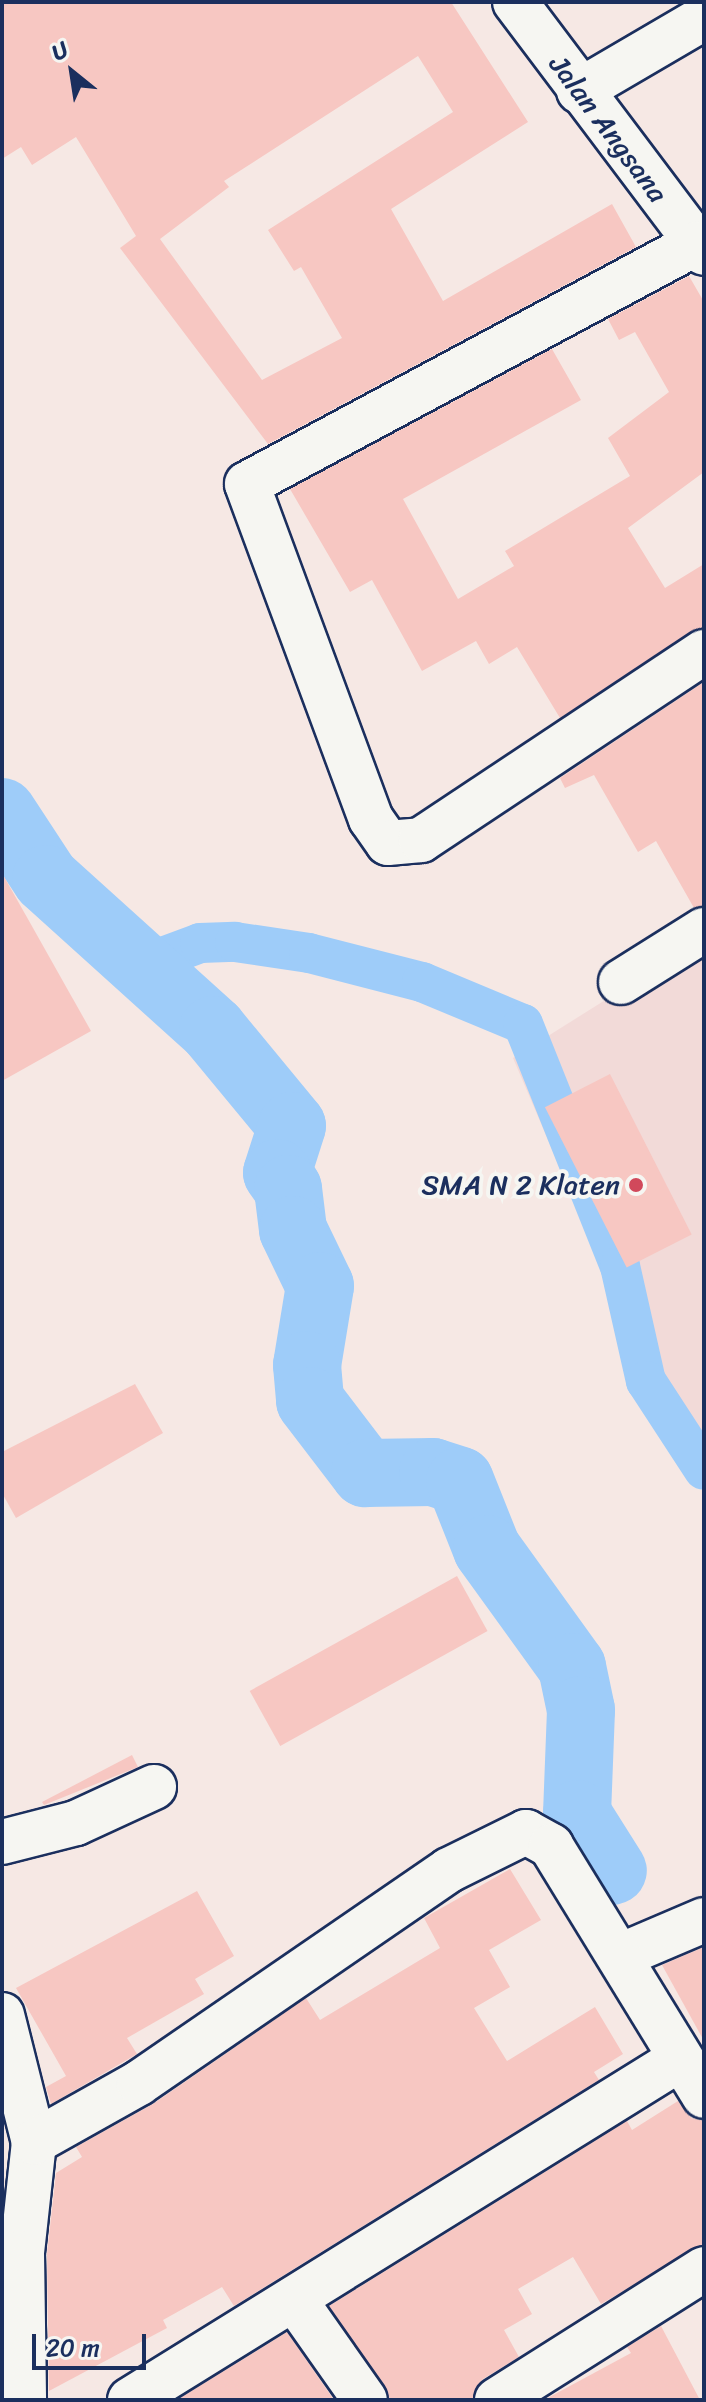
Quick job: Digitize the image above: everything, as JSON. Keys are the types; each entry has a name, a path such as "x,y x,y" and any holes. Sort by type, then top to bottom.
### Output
{"street":[{"name":"Jalan Angsana","path":"515,2 700,249"},
{"path":"579,91 704,18"},
{"path":"700,249 247,484 371,819 388,843 421,840 704,652"},
{"path":"621,982 704,930"},
{"path":"2,1842 61,1829 154,1787"},
{"path":"34,2142 139,2083 449,1870 526,1832 551,1846 622,1955 704,2096"},
{"path":"622,1955 704,1920"},
{"path":"2,2015 34,2142 12,2259 24,2400"},
{"path":"130,2400 680,2059"},
{"path":"497,2400 704,2269"},
{"path":"294,2299 365,2400"}],"shaded area":[{"name":"SMA N 2 Klaten","path":"704,938 704,1458 621,1311 513,1058"}],"building":[{"path":"2,2 451,2 528,122 391,209 443,301 612,204 636,247 268,444 120,248 136,236 76,137 32,165 21,147 2,159","holes":["418,56 453,112 268,230 294,271 301,267 342,338 262,380 160,239 229,187 224,181"]},
{"path":"689,276 704,302 704,472 628,528 665,588 704,564 704,627 560,718 517,647 489,664 476,641 422,671 372,580 350,592 290,489 552,349 581,400 403,499 458,599 514,566 505,551 630,476 608,438 669,392 635,332 619,340 608,319"},
{"path":"704,682 704,905 694,908 656,841 638,852 594,775 565,788 560,778"},
{"path":"2,873 91,1031 2,1081"},
{"path":"610,1074 692,1234 627,1268 545,1107"},
{"path":"135,1384 163,1433 16,1518 2,1493 2,1452"},
{"path":"457,1576 488,1631 280,1746 250,1691"},
{"path":"132,1755 138,1767 44,1805 42,1802"},
{"path":"510,1869 541,1920 489,1950 510,1987 474,2008 507,2061 595,2007 623,2054 594,2072 599,2080 234,2306 222,2287 163,2320 167,2328 49,2391 47,2254 56,2173 82,2157 76,2147 153,2104 306,1998 320,2020 440,1948 424,1918"},
{"path":"197,1891 234,1956 195,1979 204,1994 127,2038 137,2054 51,2104 46,2087 66,2076 16,1988"},
{"path":"704,1947 704,2041 662,1965"},
{"path":"678,2101 691,2118 704,2121 704,2244 601,2304 573,2257 518,2289 532,2314 504,2330 519,2357 483,2379 472,2400 390,2400 329,2306 627,2121 632,2130"},
{"path":"661,2326 700,2400 544,2400 631,2353 627,2347"},
{"path":"287,2332 334,2400 177,2400"}],"waterway":[{"path":"2,812 46,879 213,1030 292,1126 277,1173 288,1189 293,1230 320,1286 307,1365 310,1401 365,1473 433,1472 460,1481 487,1549 572,1667 581,1710 577,1814 613,1871"},
{"path":"130,959 149,962 200,943 235,942 309,953 422,982 523,1024 620,1266 646,1381 704,1470"}],"place":[{"name":"SMA N 2 Klaten","path":"636,1185"}]}
